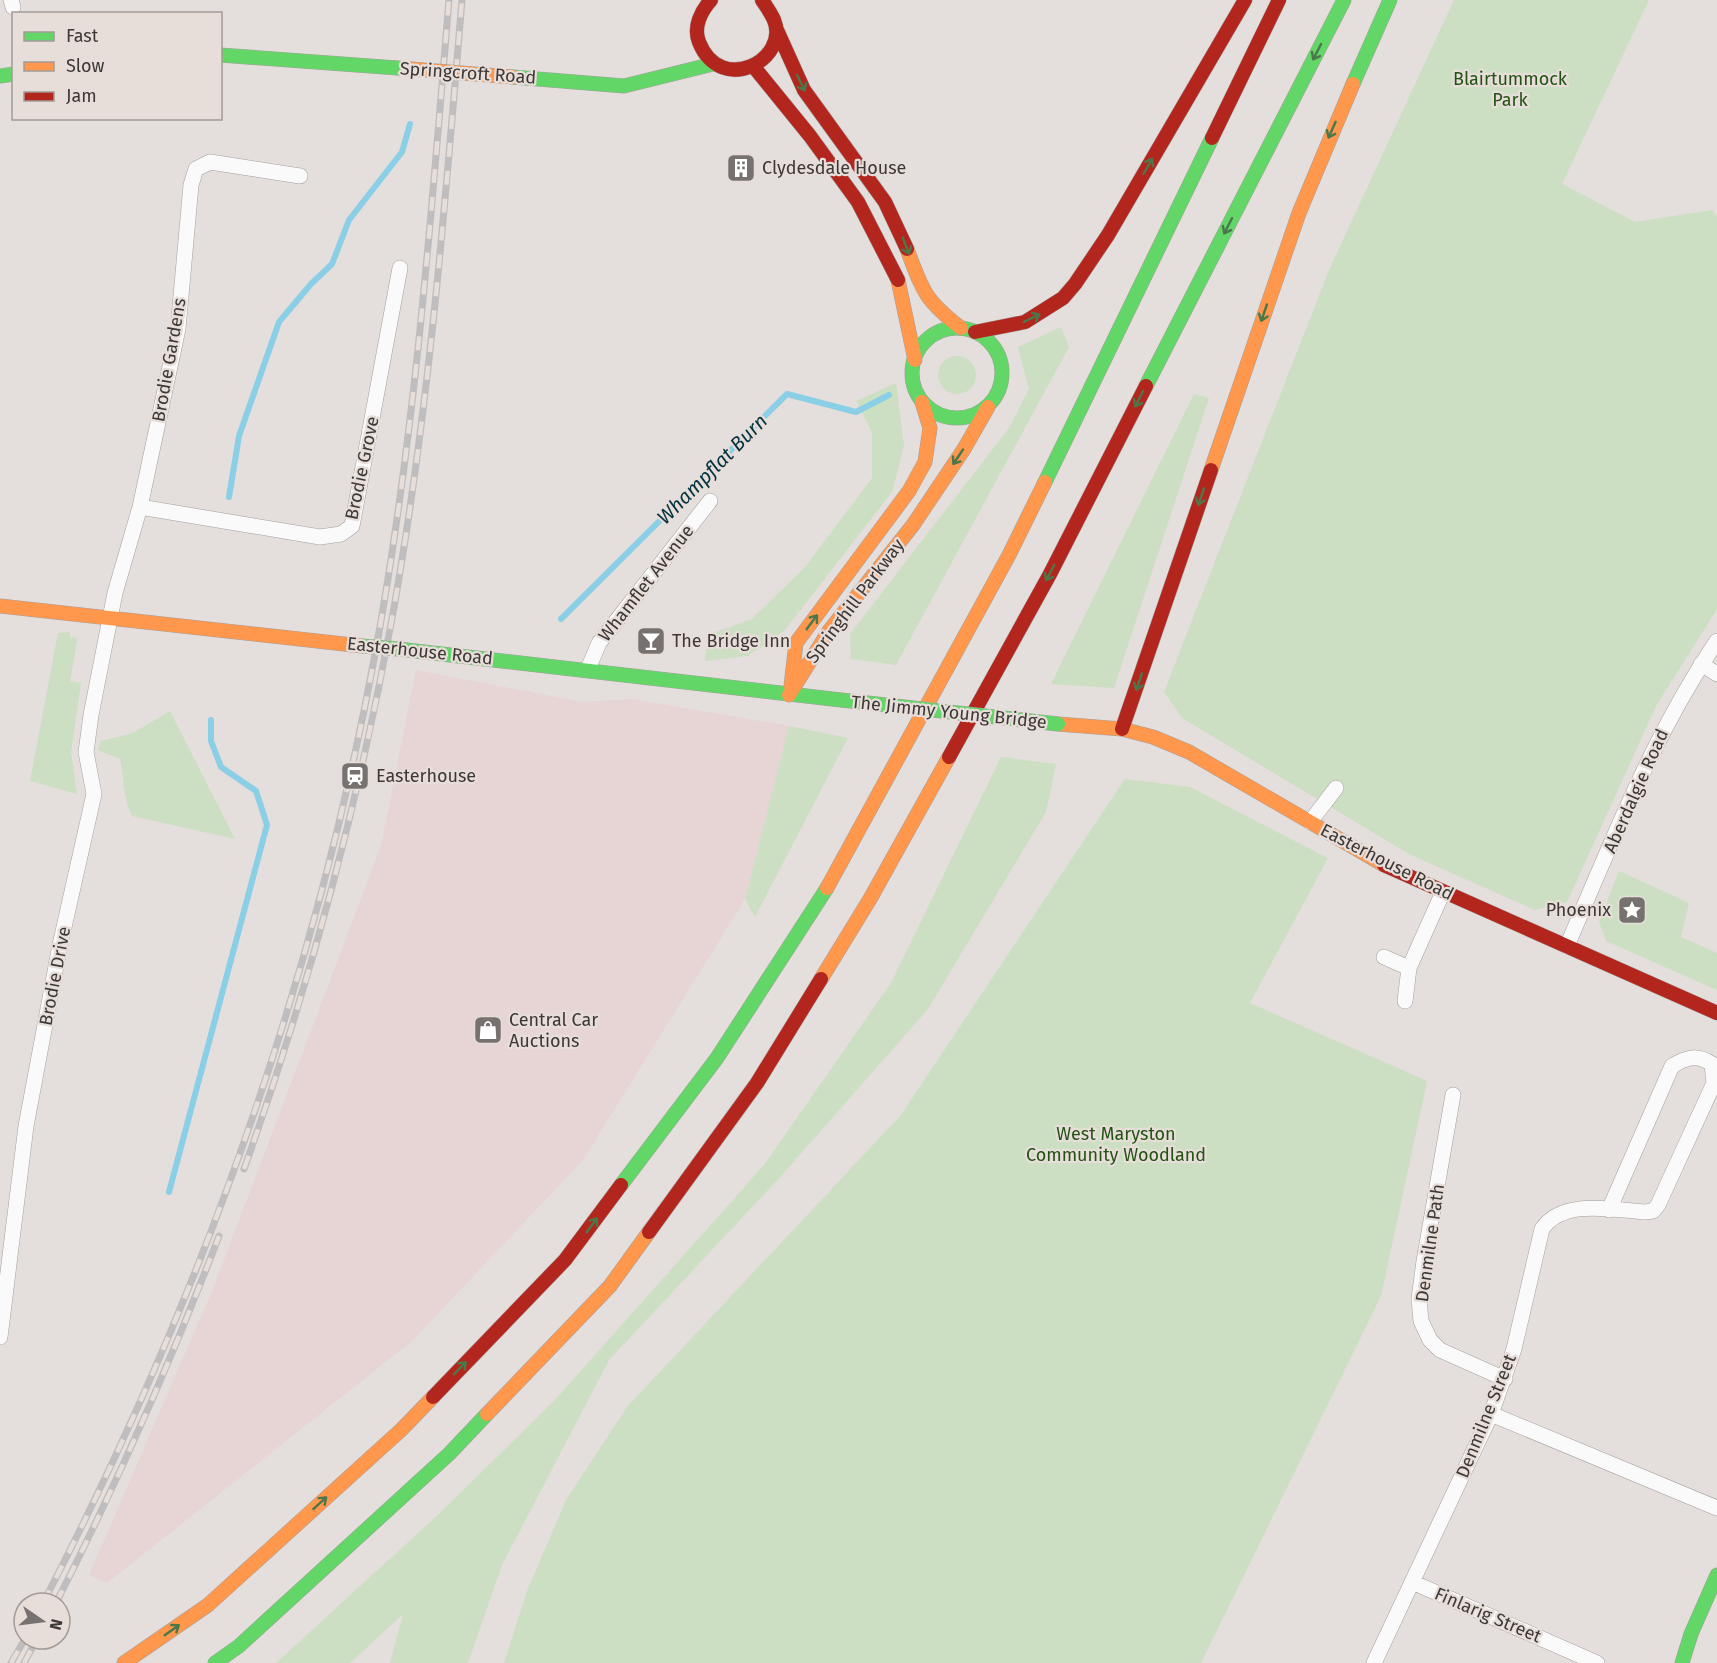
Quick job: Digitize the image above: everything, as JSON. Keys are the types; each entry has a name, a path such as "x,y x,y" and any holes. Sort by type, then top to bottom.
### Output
{"main road":[{"path":"711,0 699,18 696,30 704,54 713,64 733,71 754,67 771,52 777,30"},
{"name":"Springhill Parkway","path":"762,0 774,18 777,30 804,90 885,202 903,238 922,289 934,307 961,328 975,332 988,340 997,352 1002,366 1002,381 997,395 964,450 925,506 829,630 789,695"},
{"path":"975,332 1025,322 1063,298 1108,235 1245,0"},
{"path":"124,1663 208,1605 401,1430 565,1260 717,1058 832,880 1009,555 1279,0"},
{"path":"215,1663 238,1646 449,1454 610,1286 757,1083 870,899 1050,574 1344,0"},
{"path":"1122,729 1295,224 1328,139 1390,0"},
{"name":"Springcroft Road","path":"222,55 573,80 624,86 713,64"},
{"name":"Springhill Parkway","path":"754,67 810,136 858,202 896,273 915,360 912,374 915,389 922,402 930,428 924,462 909,491 796,643 789,695"},
{"path":"915,360 922,346 932,336 946,330 961,328"},
{"path":"922,402 933,412 954,418 976,415 988,407"},
{"name":"Easterhouse Road","path":"0,606 588,669 841,700"},
{"name":"The Jimmy Young Bridge","path":"841,700 1058,724"},
{"name":"Easterhouse Road","path":"1058,724 1122,729 1153,737 1189,752 1351,848 1443,892 1717,1013"},
{"path":"1682,1663 1691,1634 1717,1575"}],"street":[{"name":"Brodie Gardens","path":"110,616 140,507 178,329 191,185 196,169 210,162 300,176"},
{"name":"Brodie Grove","path":"140,507 320,537 341,534 352,526 400,268"},
{"name":"Whamflet Avenue","path":"588,669 599,643 710,501"},
{"name":"Brodie Drive","path":"0,1337 26,1126 60,945 94,794 86,752 110,616"},
{"name":"Aberdalgie Road","path":"1567,946 1653,751 1701,664 1717,641"},
{"path":"1701,664 1717,674"},
{"path":"1310,822 1336,788"},
{"path":"1405,1001 1409,968 1443,892"},
{"path":"1384,957 1409,968"},
{"name":"Denmilne Street","path":"1374,1663 1491,1414 1505,1379 1542,1229 1547,1220 1565,1210 1645,1212 1653,1210 1663,1198 1714,1083 1712,1064 1704,1059 1686,1058 1672,1066 1609,1210"},
{"name":"Denmilne Path","path":"1453,1095 1423,1270 1419,1299 1421,1321 1430,1340 1440,1350 1505,1379"},
{"path":"1491,1414 1717,1508"},
{"name":"Finlarig Street","path":"1412,1582 1597,1663"}],"shaded area":[{"name":"Central Car Auctions","path":"416,670 582,702 633,699 789,726 745,899 583,1160 412,1341 107,1583 89,1575 213,1289 381,846"}],"green space":[{"name":"Blairtummock Park","path":"1454,0 1649,0 1562,184 1635,222 1712,210 1717,217 1717,609 1656,706 1567,902 1535,910 1409,854 1182,718 1164,692 1329,270"},
{"path":"1061,327 1069,347 896,665 851,659 850,634 1009,428 1029,389 1018,347"},
{"path":"957,356 970,362 976,375 970,388 957,394 944,388 938,375 944,362"},
{"path":"896,383 904,446 892,492 785,630 748,656 705,661 708,635 752,619 805,567 872,478 872,432 856,401"},
{"path":"1194,394 1209,398 1114,688 1051,684"},
{"path":"70,632 70,637 76,638 77,641 70,681 81,683 71,753 77,794 30,781 58,633"},
{"path":"170,711 235,839 132,816 125,796 120,759 98,750 101,741 133,733"},
{"path":"789,726 848,738 755,917 745,899"},
{"path":"1001,757 1056,764 1046,812 928,1009 782,1175 609,1360 502,1565 468,1663 390,1663 403,1614 350,1663 276,1663 441,1512 553,1402 764,1165 891,983"},
{"name":"West Maryston Community Woodland","path":"1125,779 1190,787 1328,858 1250,1003 1427,1081 1381,1296 1201,1663 504,1663 527,1591 566,1500 627,1407 901,1115"},
{"path":"1619,871 1689,903 1681,937 1717,953 1717,990 1606,941 1599,922"}],"waterway":[{"path":"229,497 239,436 279,322 311,284 332,264 349,220 402,152 410,124"},
{"name":"Whampflat Burn","path":"561,619 787,394 856,412 889,395"},
{"path":"169,1192 267,825 256,791 221,767 211,741 211,720"}],"railway":[{"path":"49,1591 100,1490 152,1374 201,1257 245,1138 285,1018 320,896 351,773 376,649 401,488 420,326 449,0"},
{"path":"244,1169 311,963 348,824 380,684 417,461 435,308 462,0"},
{"path":"62,1591 142,1422 219,1236"},
{"path":"11,1663 18,1651"},
{"path":"24,1663 30,1651"}],"traffic: fast":[{"path":"1146,386 1344,0"},
{"path":"1353,84 1390,0"},
{"path":"222,55 411,69"},
{"path":"513,77 624,86 713,64"},
{"path":"0,76 12,74"},
{"path":"1045,482 1212,138"},
{"path":"957,328 974,332 989,341 998,356 1002,373 998,390 989,405 974,414 957,418 940,414 925,405 916,390 912,373 916,356 925,341 940,332 957,328"},
{"path":"362,646 398,649"},
{"path":"398,649 841,700"},
{"path":"841,700 1058,724"},
{"path":"621,1185 717,1058 827,888"},
{"path":"215,1663 239,1646 449,1454 487,1414"},
{"path":"1682,1663 1691,1634 1717,1575"}],"traffic: slow":[{"path":"411,69 513,77"},
{"path":"1211,470 1299,213 1353,84"},
{"path":"907,249 926,294 961,328"},
{"path":"898,280 915,360"},
{"path":"791,686 796,643 909,491 925,462 930,428 922,402"},
{"path":"789,695 829,631 913,525 964,449 988,407"},
{"path":"827,888 1009,555 1045,482"},
{"path":"0,606 362,646"},
{"path":"1058,724 1122,729 1153,737 1189,752 1384,865"},
{"path":"821,979 870,899 949,757"},
{"path":"487,1414 610,1286 649,1232"},
{"path":"124,1663 208,1605 401,1430 433,1397"}],"traffic: jam":[{"path":"711,0 699,20 697,31 699,42 709,58 722,67 737,69 751,66 763,59 772,48 776,34 774,20 762,0"},
{"path":"975,332 1025,322 1063,298 1075,284 1108,235 1245,0"},
{"path":"1212,138 1279,0"},
{"path":"777,30 804,90 885,202 907,249"},
{"path":"754,67 810,136 858,202 898,280"},
{"path":"949,757 1050,574 1146,386"},
{"path":"1122,729 1211,470"},
{"path":"1384,865 1717,1013"},
{"path":"649,1232 757,1083 821,979"},
{"path":"433,1397 565,1260 621,1185"}],"place":[{"name":"Clydesdale House","path":"741,168"},
{"name":"The Bridge Inn","path":"651,641"},
{"name":"Easterhouse","path":"355,776"},
{"name":"Phoenix","path":"1632,910"},
{"name":"Central Car Auctions","path":"488,1030"}]}
